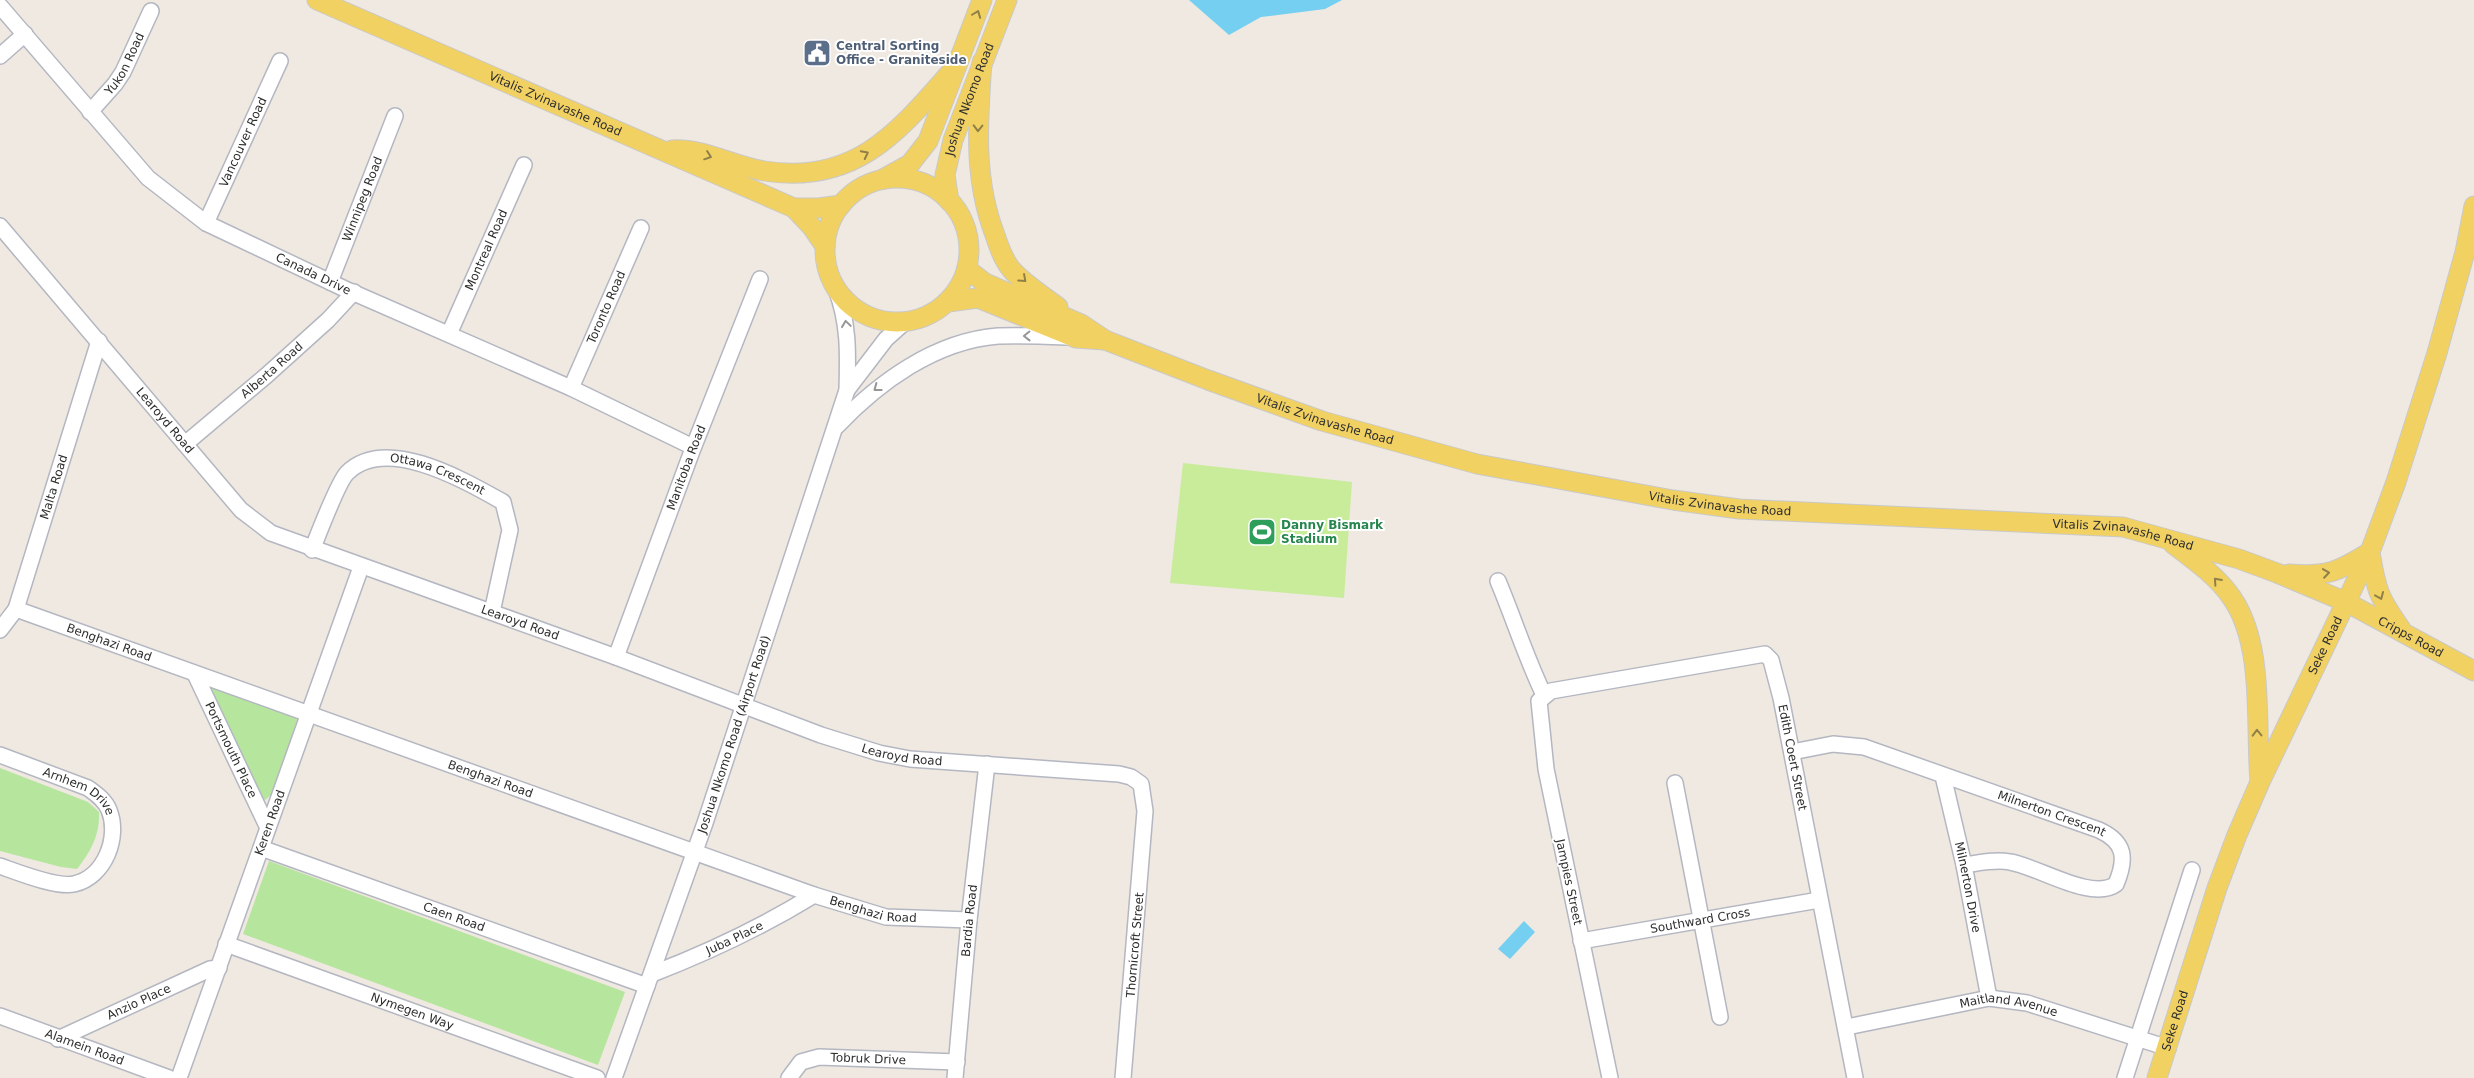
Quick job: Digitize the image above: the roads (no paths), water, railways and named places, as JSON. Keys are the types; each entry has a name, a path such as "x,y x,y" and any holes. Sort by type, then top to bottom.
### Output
{"main road":[{"name":"Vitalis Zvinavashe Road","path":"317,0 794,208 812,227 825,246"},
{"name":"Joshua Nkomo Road","path":"882,180 910,164 923,148 982,0"},
{"name":"Joshua Nkomo Road","path":"949,201 946,175 953,140 1007,0"},
{"path":"982,62 977,152 984,197 1002,254 1023,281 1078,331"},
{"path":"660,150 679,149 698,152 736,165 765,171 788,173 830,168 876,148 900,130 957,65"},
{"path":"900,178 918,182 935,189 949,201 960,215 967,232 969,251 967,269 960,287 948,302 936,312 905,322 885,321 866,315 850,304 836,289 828,268 825,246 830,224 841,205 867,185 882,180 900,178"},
{"name":"Vitalis Zvinavashe Road","path":"794,208 819,208 841,205"},
{"name":"Seke Road","path":"2157,1078 2217,888 2260,782 2370,552 2396,482 2437,353 2465,252 2474,206"},
{"name":"Vitalis Zvinavashe Road","path":"967,269 985,284 1078,331"},
{"name":"Vitalis Zvinavashe Road","path":"948,302 978,298 1105,340 1322,421 1477,464 1673,500 1739,509 2123,527 2166,538 2277,573 2346,602"},
{"path":"2166,538 2212,576 2232,598 2244,621 2252,648 2256,680 2256,738 2260,782"},
{"path":"2277,573 2306,575 2342,570 2370,552 2381,602 2405,634"},
{"name":"Cripps Road","path":"2346,602 2474,671"}],"street":[{"name":"Canada Drive","path":"0,6 148,178 206,223 330,282 571,388 693,447"},
{"name":"Yukon Road","path":"90,112 123,72 151,11"},
{"path":"0,56 25,34"},
{"name":"Vancouver Road","path":"206,223 280,61"},
{"name":"Winnipeg Road","path":"330,282 395,116"},
{"name":"Montreal Road","path":"449,334 524,165"},
{"name":"Learoyd Road","path":"1,228 99,340 241,510 260,527 283,540 492,612 744,704 821,735 879,753 910,759 1120,774 1131,777 1140,784 1146,811"},
{"name":"Toronto Road","path":"571,388 641,228"},
{"name":"Manitoba Road","path":"616,657 693,447 760,279"},
{"path":"836,289 844,311 848,331 847,390"},
{"name":"Alberta Road","path":"185,444 267,375 328,320 354,292"},
{"path":"847,390 886,339 905,322"},
{"path":"835,429 863,399 892,377 923,359 957,345 996,336 1078,331"},
{"name":"Malta Road","path":"0,630 16,609 99,340"},
{"name":"Joshua Nkomo Road (Airport Road)","path":"614,1078 694,853 847,390"},
{"name":"Ottawa Crescent","path":"312,550 346,474 364,461 388,457 446,471 503,502 510,530 492,612"},
{"name":"Keren Road","path":"179,1078 261,848 267,826 309,715 361,567"},
{"path":"1498,581 1518,629 1530,666 1548,693"},
{"name":"Benghazi Road","path":"16,609 814,895 886,917 969,920"},
{"name":"Edith Coert Street","path":"1548,693 1765,654 1769,656 1773,666 1792,752 1819,900 1847,1027 1855,1078"},
{"name":"Portsmouth Place","path":"195,674 267,826"},
{"name":"Jampies Street","path":"1548,693 1539,701 1538,707 1546,769 1610,1078"},
{"name":"Milnerton Crescent","path":"1792,752 1833,744 1864,747 2099,830 2111,835 2118,843 2122,852 2116,884 2107,889 2083,886 2009,861 1964,865"},
{"name":"Arnhem Drive","path":"0,755 88,788 100,796 109,808 114,828 113,838 100,870 75,884 59,884 0,866"},
{"name":"Bardia Road","path":"956,1078 969,920 988,764"},
{"name":"Milnerton Drive","path":"1943,776 1964,865 1988,998"},
{"path":"1676,783 1720,1017"},
{"name":"Thornicroft Street","path":"1123,1078 1146,811"},
{"name":"Caen Road","path":"261,848 649,980"},
{"path":"2125,1078 2192,870"},
{"name":"Juba Place","path":"649,980 775,920 814,895"},
{"name":"Southward Cross","path":"1581,941 1819,900"},
{"name":"Nymegen Way","path":"226,944 597,1078"},
{"name":"Anzio Place","path":"58,1039 210,968 219,968"},
{"name":"Maitland Avenue","path":"1847,1027 1988,998 2027,1003 2168,1048"},
{"name":"Alamein Road","path":"0,1016 58,1039 169,1078"},
{"name":"Tobruk Drive","path":"789,1078 801,1062 819,1057 957,1062"}],"water":[{"path":"1189,0 1342,0 1325,9 1261,17 1229,35"},
{"path":"1524,921 1535,932 1510,959 1498,949"}],"place":[{"name":"Central Sorting Office - Graniteside","path":"817,53"},
{"name":"Danny Bismark Stadium","path":"1262,532"}]}
